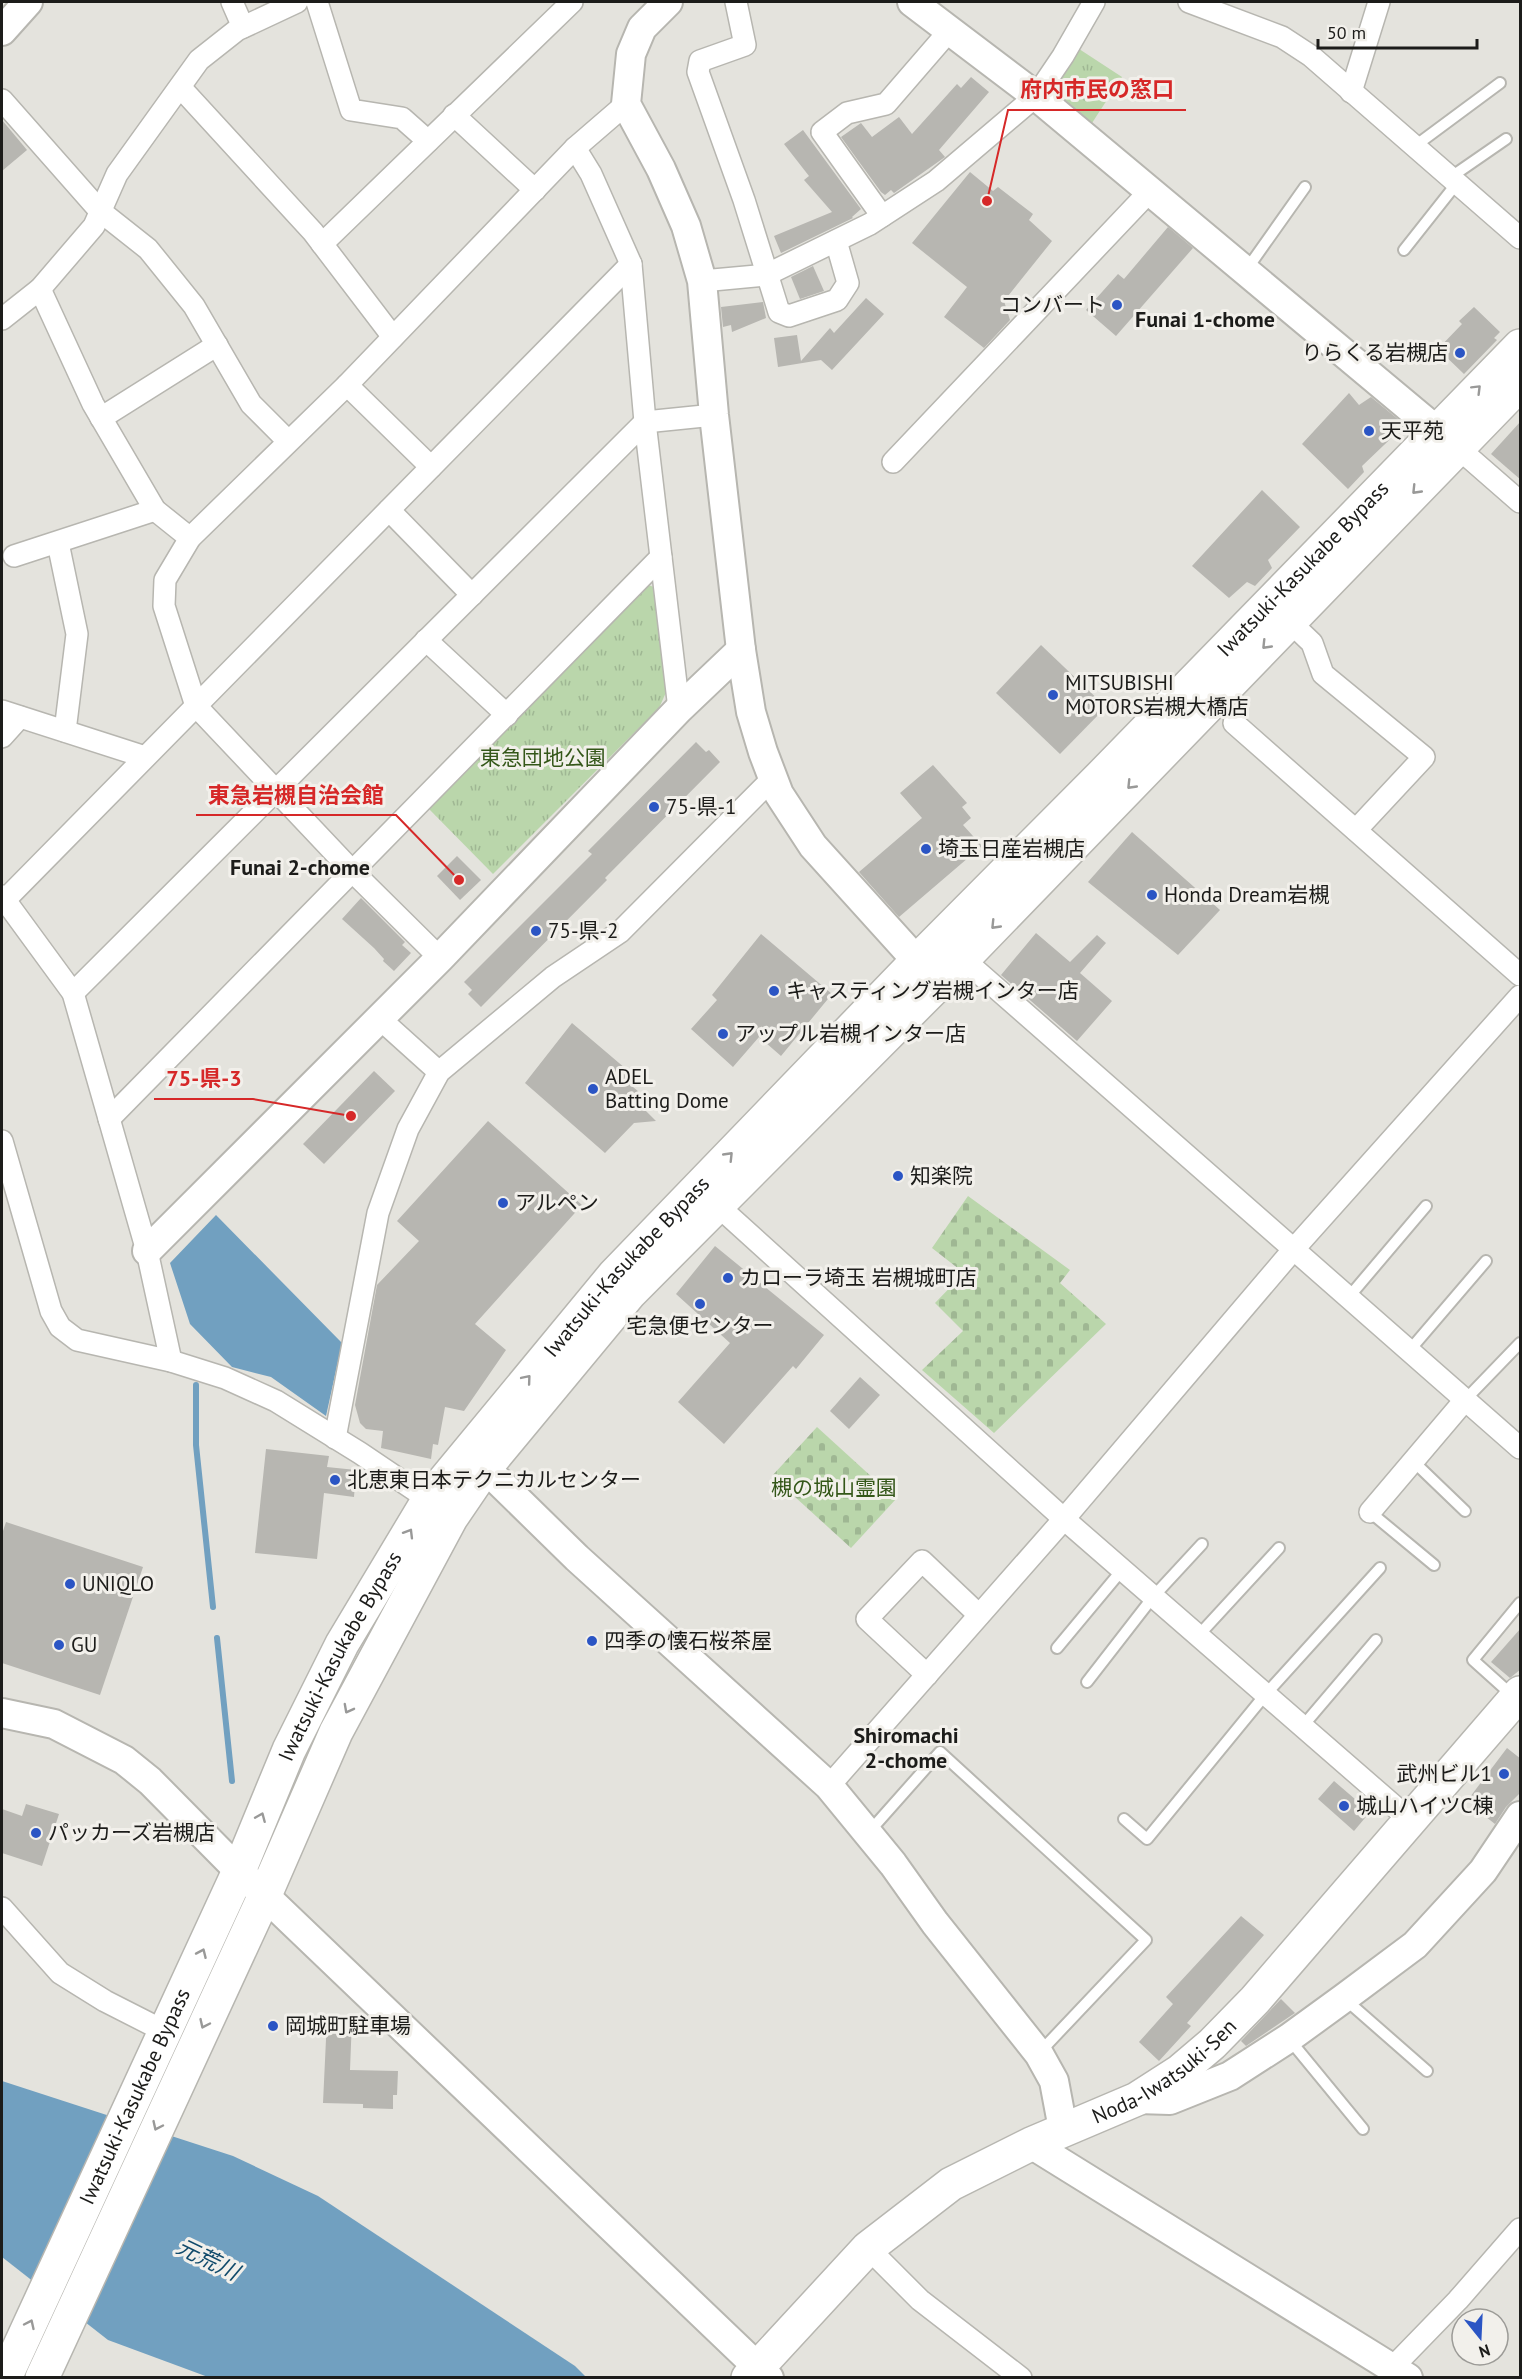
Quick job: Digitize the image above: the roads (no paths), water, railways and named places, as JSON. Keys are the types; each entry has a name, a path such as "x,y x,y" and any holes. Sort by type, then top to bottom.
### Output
{"main road":[{"name":"Iwatsuki-Kasukabe Bypass","path":"475,1461 630,1293 963,959 1289,621 1447,439 1521,346"},
{"name":"Iwatsuki-Kasukabe Bypass","path":"5,2378 166,2032 239,1871 290,1750 342,1644 440,1508 614,1275 917,961 1114,763 1447,439 1521,384"},
{"name":"Iwatsuki-Kasukabe Bypass","path":"42,2378 440,1508"},
{"name":"Noda-Iwatsuki-Sen","path":"758,2374 868,2248 951,2184 1063,2129 1137,2099 1179,2072 1256,2000 1409,1819 1518,1696"}],"street":[{"path":"2,32 28,2"},
{"path":"232,2 243,27"},
{"path":"2,320 40,290 94,226 117,174 199,60 243,27 297,2"},
{"path":"317,2 351,110 402,118 428,141"},
{"path":"322,244 572,2"},
{"path":"668,2 642,28 631,54 626,104 661,169 686,226 702,281 714,415 741,650 752,712 779,795 813,846 917,961"},
{"path":"736,2 744,45 700,61 698,72 744,200 779,312 789,316 837,300 848,283 836,241"},
{"path":"912,2 1036,96 1521,502"},
{"path":"702,281 766,275 882,216 936,181 1036,96 1063,56 1094,2"},
{"path":"1189,2 1282,37 1311,56 1521,238"},
{"path":"1351,92 1378,2"},
{"path":"882,216 822,132 847,113 886,104 950,30"},
{"path":"181,88 322,244 393,337"},
{"path":"2,100 100,211 148,249 194,306 251,404 288,441"},
{"path":"440,958 353,873 196,706 164,606 165,580 190,538 347,385 575,148 626,104"},
{"path":"454,115 535,190"},
{"path":"575,148 591,174 631,264 645,422 679,709"},
{"path":"893,462 1149,192"},
{"path":"171,1361 147,1251 73,993 3,898 196,706 631,264"},
{"path":"40,290 101,418 155,510 190,538"},
{"path":"101,418 217,345"},
{"path":"347,385 431,466"},
{"path":"73,993 645,422 714,415"},
{"path":"8,558 155,510"},
{"path":"389,510 472,595"},
{"path":"58,543 76,634 65,731"},
{"path":"109,1119 661,557"},
{"path":"1289,621 1312,643 1323,674 1424,757 1356,830"},
{"path":"426,640 507,716"},
{"path":"147,1251 440,958 679,709 741,650"},
{"path":"2,737 11,714 145,757"},
{"path":"1234,723 1521,975"},
{"path":"335,1438 378,1213 408,1129 439,1072 553,977 620,932 773,778"},
{"path":"963,959 1521,1448"},
{"path":"829,1786 1064,1519 1293,1250 1521,996"},
{"path":"379,1018 439,1072"},
{"path":"2,1141 51,1311 60,1327 77,1340 171,1361 225,1378 276,1401 440,1508"},
{"path":"717,1205 1153,1598 1409,1819"},
{"path":"1370,1512 1465,1400"},
{"path":"475,1461 829,1786 893,1864 935,1923 1039,2054 1054,2081 1063,2129"},
{"path":"927,1675 867,1619 922,1561 979,1615"},
{"path":"2,1713 54,1724 124,1760 150,1780 264,1896 429,2051 758,2374"},
{"path":"1137,2099 1170,2100 1230,2076 1289,2038 1344,1998 1414,1945 1483,1871 1521,1816"},
{"path":"2,1908 60,1973 105,2001 166,2032"},
{"path":"1031,2144 1399,2373 1521,2229"},
{"path":"868,2248 921,2300 1021,2378"}],"lane":[{"path":"1415,146 1500,83"},
{"path":"1404,250 1454,180 1506,139"},
{"path":"1245,272 1305,188"},
{"path":"1348,1298 1426,1206"},
{"path":"1409,1351 1486,1261"},
{"path":"1465,1400 1521,1343"},
{"path":"1413,1461 1465,1511"},
{"path":"1370,1512 1434,1564"},
{"path":"1087,1682 1153,1598 1202,1544"},
{"path":"1198,1636 1279,1548"},
{"path":"1124,1819 1148,1839 1265,1695 1380,1568"},
{"path":"1057,1648 1122,1570"},
{"path":"1518,1696 1473,1660 1521,1603"},
{"path":"1302,1727 1376,1640"},
{"path":"868,1834 940,1752 1146,1940 1039,2054"},
{"path":"1344,1998 1427,2071"},
{"path":"1289,2038 1363,2129"}],"water":[{"path":"216,1215 342,1343 326,1416 271,1377 232,1367 190,1324 170,1263"},
{"name":"元荒川","path":"2,2081 233,2156 318,2196 575,2366 586,2377 208,2377 108,2340 2,2257"}],"waterway":[{"path":"196,1385 196,1445 213,1607"},
{"path":"217,1638 232,1781"}],"place":[{"name":"府内市民の窓口","path":"987,201"},
{"name":"コンバート","path":"1117,305"},
{"name":"りらくる岩槻店","path":"1460,353"},
{"name":"天平苑","path":"1369,431"},
{"name":"MITSUBISHI MOTORS岩槻大橋店","path":"1053,695"},
{"name":"75-県-1","path":"654,807"},
{"name":"埼玉日産岩槻店","path":"926,849"},
{"name":"東急岩槻自治会館","path":"459,880"},
{"name":"Honda Dream岩槻","path":"1152,895"},
{"name":"75-県-2","path":"536,931"},
{"name":"キャスティング岩槻インター店","path":"774,991"},
{"name":"アップル岩槻インター店","path":"723,1034"},
{"name":"ADEL Batting Dome","path":"593,1089"},
{"name":"75-県-3","path":"351,1116"},
{"name":"知楽院","path":"898,1176"},
{"name":"アルペン","path":"503,1203"},
{"name":"カローラ埼玉 岩槻城町店","path":"728,1278"},
{"name":"宅急便センター","path":"700,1304"},
{"name":"北恵東日本テクニカルセンター","path":"335,1480"},
{"name":"UNIQLO","path":"70,1584"},
{"name":"四季の懐石桜茶屋","path":"592,1641"},
{"name":"GU","path":"59,1645"},
{"name":"武州ビル1","path":"1504,1774"},
{"name":"城山ハイツC棟","path":"1344,1806"},
{"name":"パッカーズ岩槻店","path":"36,1833"},
{"name":"岡城町駐車場","path":"273,2026"}],"district":[{"name":"Funai 1-chome","path":"1205,319"},
{"name":"Funai 2-chome","path":"300,867"},
{"name":"Shiromachi 2-chome","path":"906,1748"}],"park label":[{"name":"東急団地公園","path":"543,758"},
{"name":"槻の城山霊園","path":"834,1488"}]}
